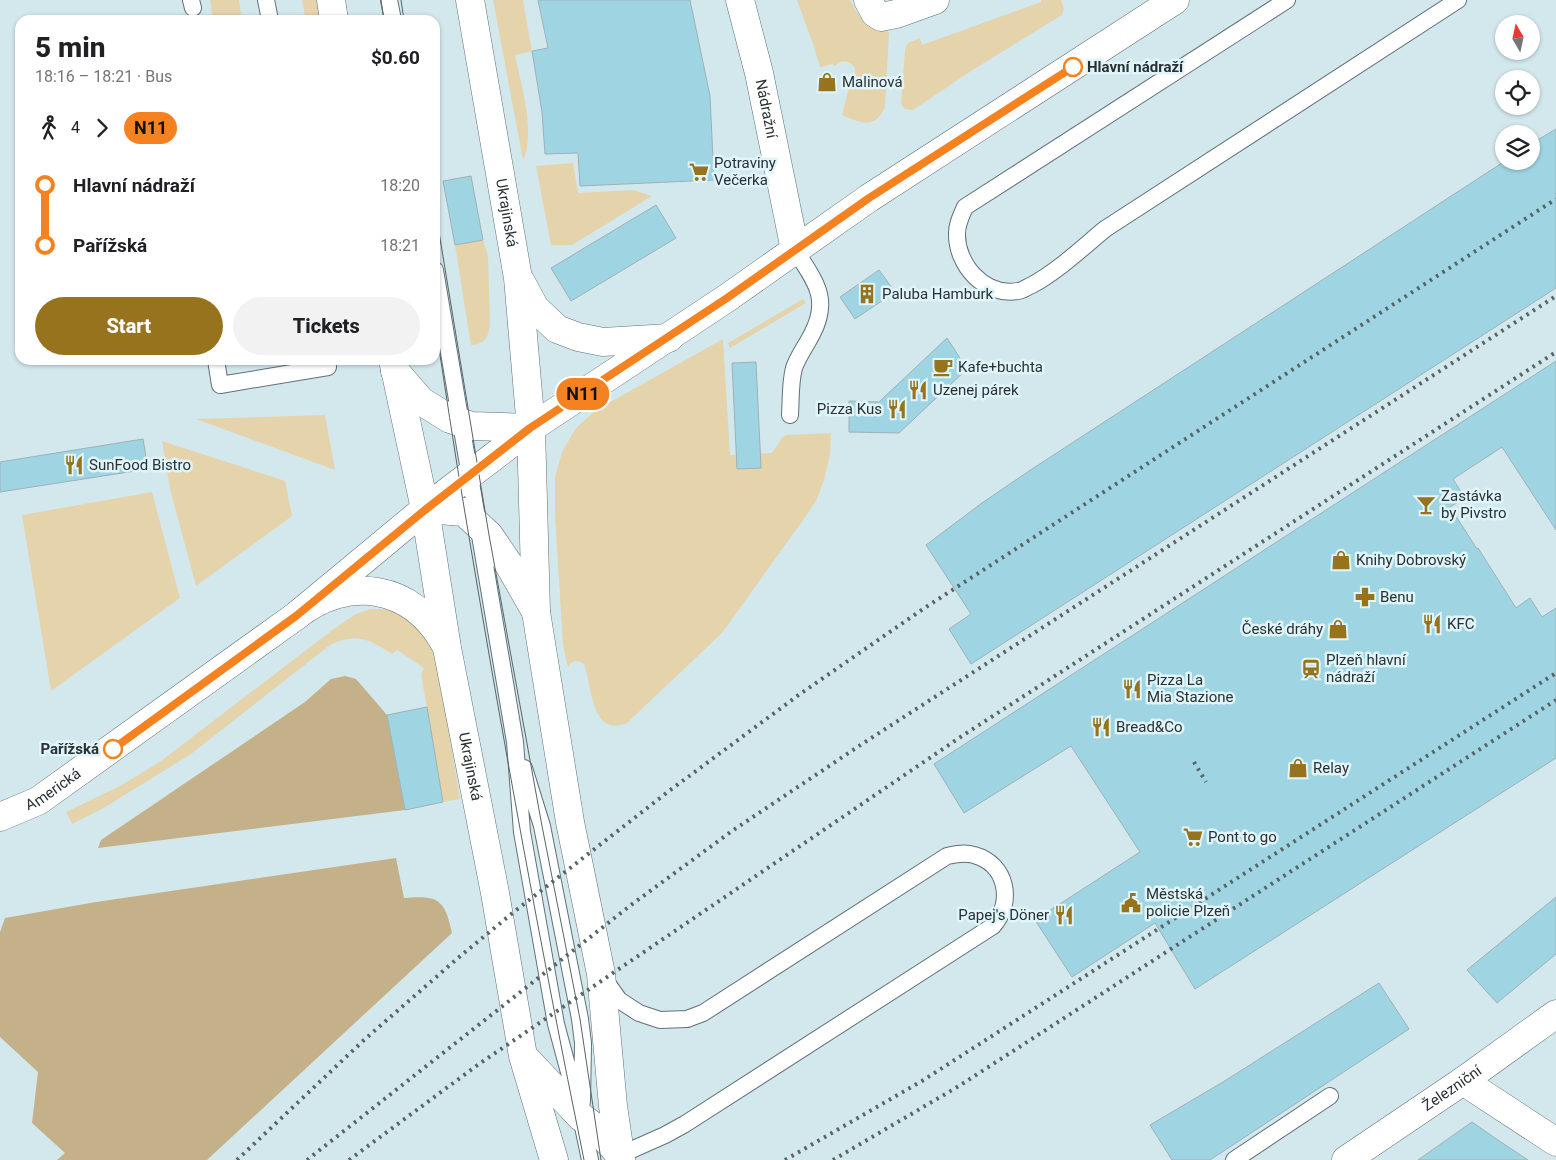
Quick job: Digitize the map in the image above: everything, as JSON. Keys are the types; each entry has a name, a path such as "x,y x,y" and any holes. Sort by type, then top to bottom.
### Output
{"main road":[{"path":"331,0 333,15"},
{"name":"Ukrajinská","path":"470,0 518,278 530,428 536,612 570,822 601,974 613,1106 620,1158"},
{"name":"Nádražní","path":"740,0 759,73 795,250"},
{"path":"868,0 875,13 881,17 896,14 935,0"},
{"name":"Americká","path":"0,818 38,801 296,616 425,510 530,428 669,338 869,198 1175,0"},
{"path":"518,278 535,308 557,329 578,337 603,342 669,338"},
{"name":"Ukrajinská","path":"394,366 420,401 450,420 472,426 530,428"},
{"name":"Ukrajinská","path":"394,366 425,510 447,648 495,893 523,1056 554,1160"},
{"path":"425,510 464,512 489,535 508,563 536,612"},
{"path":"296,616 310,605 344,592 380,593 405,602 427,618 447,648"},
{"name":"Železniční","path":"1346,1160 1463,1081 1556,1014"},
{"path":"523,1056 581,1117 596,1128 620,1158"},
{"path":"1463,1081 1556,1142"}],"lane":[{"path":"266,0 269,15"},
{"path":"389,0 392,15"},
{"path":"1287,0 965,207 959,219 957,231 960,256 966,267 989,287 1004,291 1019,291 1041,280 1062,265 1104,229 1458,0"},
{"path":"790,415 794,370 798,359 813,334 822,309 818,289 795,250"},
{"path":"440,299 515,742 522,832 556,1024 581,1117 590,1160"},
{"path":"217,365 220,385 328,367 328,365"},
{"path":"515,742 542,826 580,1019 584,1043 581,1117"},
{"path":"601,974 619,1000 639,1013 660,1020 688,1019 703,1013 947,856 960,853 973,854 986,860 997,870 1003,881 1006,896 1003,912 993,926 692,1120 665,1136 620,1158"},
{"path":"1234,1160 1330,1096"}],"shaded area":[{"path":"210,0 239,0 241,15 212,15"},
{"path":"302,0 317,0 320,15 305,15"},
{"path":"493,0 523,0 532,51 515,55 524,94 528,123 527,149 523,160"},
{"path":"797,0 850,0 861,18 875,27 889,32 885,107 877,119 867,123 842,115 855,69 850,63 846,62 835,66 833,64 820,67"},
{"path":"1041,0 1061,0 1064,9 1062,15 971,71 913,110 905,109 901,104 905,49 908,43 920,38 922,45 1041,2"},
{"path":"573,163 578,193 633,190 652,196 572,245 551,245 536,166"},
{"path":"483,240 488,256 490,325 483,342 471,345 455,245"},
{"path":"803,299 806,303 730,348 728,343"},
{"path":"723,339 730,455 772,453 786,435 831,433 830,455 824,480 816,501 722,633 627,723 615,726 606,723 600,717 595,707 584,664 575,661 568,668 563,645 555,515 555,477 562,452 576,428 596,410"},
{"path":"325,415 335,470 196,419"},
{"path":"162,441 285,481 292,516 196,586 170,489"},
{"path":"152,492 180,598 51,691 22,515"},
{"path":"370,609 385,609 402,614 416,622 436,653 460,799 443,802 421,674 424,668 397,650 392,654 376,644 355,638 330,645 191,754 102,809 72,824 66,812 120,786 161,761 331,631 354,615"},
{"path":"345,676 356,679 387,715 405,810 98,848 101,840 305,702 331,679"},
{"path":"396,858 404,898 425,897 438,902 443,906 452,933 207,1160 57,1160 65,1153 32,1123 38,1072 0,1037 0,932 5,918 96,902"}],"building":[{"path":"538,0 690,0 710,96 714,180 580,186 578,153 545,154 542,112 532,51 548,48"},
{"path":"1556,129 1556,288 971,664 949,629 971,614 926,545 1029,471 1495,168 1495,170 1540,170 1540,139"},
{"path":"471,176 483,240 455,245 443,181"},
{"path":"656,205 676,238 571,301 551,268"},
{"name":"Paluba Hamburk","path":"879,270 895,292 855,319 840,297"},
{"path":"947,338 967,369 899,433 849,432 849,401 879,402"},
{"path":"1556,361 1556,530 1502,447 1453,479 1465,498 1450,507 1516,608 1530,598 1542,617 1556,608 1556,758 1195,989 1155,923 1072,977 1035,920 1140,852 1071,746 964,813 934,764"},
{"path":"756,362 761,468 737,469 732,363"},
{"name":"SunFood Bistro","path":"143,439 148,469 0,492 0,462"},
{"path":"427,707 443,802 405,810 387,715"},
{"path":"1556,897 1556,954 1497,1003 1467,970"},
{"path":"1379,983 1409,1029 1210,1160 1172,1160 1150,1125 1223,1082"},
{"path":"1472,1122 1492,1136 1528,1160 1418,1160"}],"tram line":[{"path":"381,0 383,15"},
{"path":"401,0 403,15"},
{"path":"440,238 489,535 542,826 580,1019 601,1160"},
{"path":"440,355 507,756 584,1160"}],"railway":[{"path":"237,1160 364,1040 458,958 669,791 800,694 923,609 1556,199"},
{"path":"307,1160 631,905 732,831 862,744 1556,296"},
{"path":"349,1160 479,1064 962,736 1556,352"},
{"path":"785,1160 922,1081 1556,673"},
{"path":"833,1160 959,1086 1556,700"},
{"path":"1194,762 1206,782"}],"bus line":[{"name":"N11","path":"113,749 296,616 425,510 530,428 669,338 869,198 1073,67"}],"place":[{"name":"Hlavní nádraží","path":"1073,67"},
{"name":"Malinová","path":"827,82"},
{"name":"Potraviny Večerka","path":"699,172"},
{"name":"Paluba Hamburk","path":"867,294"},
{"name":"Kafe+buchta","path":"943,367"},
{"name":"Uzenej párek","path":"918,390"},
{"name":"Pizza Kus","path":"897,409"},
{"name":"SunFood Bistro","path":"74,465"},
{"name":"Zastávka by Pivstro","path":"1426,505"},
{"name":"Knihy Dobrovský","path":"1341,560"},
{"name":"Benu","path":"1365,597"},
{"name":"KFC","path":"1432,624"},
{"name":"České dráhy","path":"1338,629"},
{"name":"Plzeň hlavní nádraží","path":"1311,669"},
{"name":"Pizza La Mia Stazione","path":"1132,689"},
{"name":"Bread&Co","path":"1101,727"},
{"name":"Pařížská","path":"113,749"},
{"name":"Relay","path":"1298,768"},
{"name":"Pont to go","path":"1193,837"},
{"name":"Městská policie Plzeň","path":"1131,903"},
{"name":"Papej's Döner","path":"1064,915"}]}
